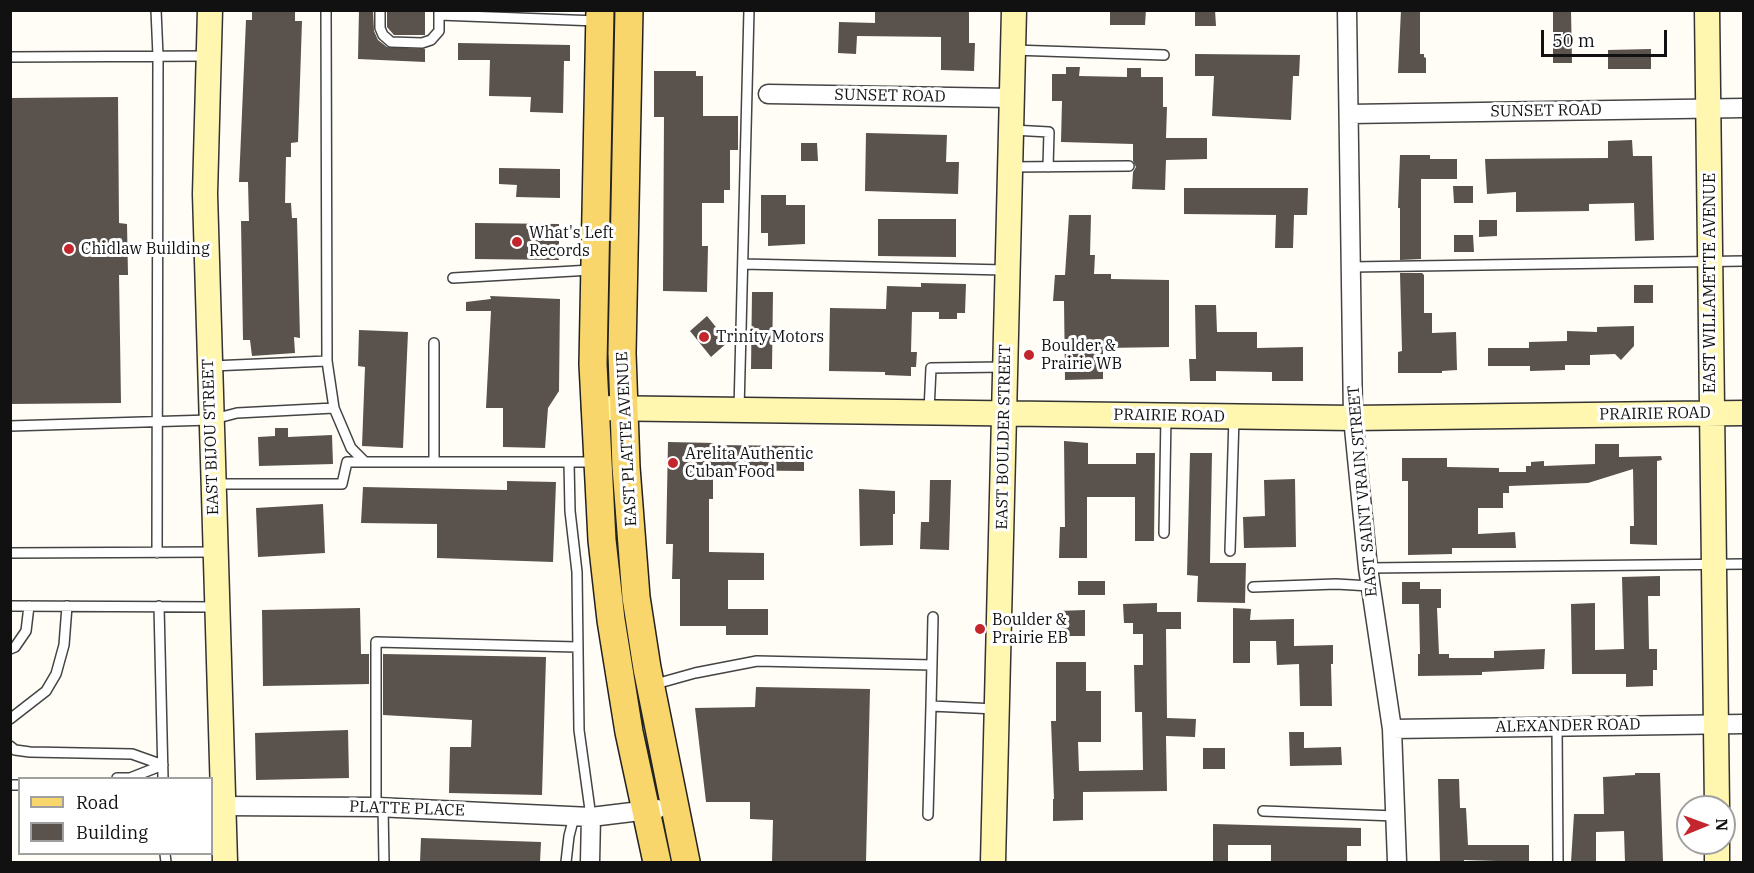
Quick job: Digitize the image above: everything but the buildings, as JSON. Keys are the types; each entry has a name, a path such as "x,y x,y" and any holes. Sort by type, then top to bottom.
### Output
{"main road":[{"name":"EAST PLATTE AVENUE","path":"629,10 623,408 612,460 602,540 611,620 629,732 657,862"},
{"name":"EAST PLATTE AVENUE","path":"599,16 594,408 612,460 650,685 687,862"}],"street":[{"name":"EAST BIJOU STREET","path":"210,10 205,194 225,862"},
{"name":"EAST BOULDER STREET","path":"993,862 1014,10"},
{"name":"EAST SAINT VRAIN STREET","path":"1347,10 1353,418 1369,577 1392,729 1397,862"},
{"name":"EAST WILLAMETTE AVENUE","path":"1707,10 1717,795"},
{"name":"SUNSET ROAD","path":"768,94 1012,98"},
{"name":"SUNSET ROAD","path":"1350,114 1743,108"},
{"name":"PRAIRIE ROAD","path":"594,408 1353,418 1743,413"},
{"name":"ALEXANDER ROAD","path":"1392,729 1743,724"},
{"name":"PLATTE PLACE","path":"223,806 380,807 582,817 674,806"},
{"path":"582,817 590,862"}],"lane":[{"path":"156,10 158,56 157,553"},
{"path":"327,10 327,361 334,408 351,448 365,462"},
{"path":"380,10 380,28 383,35 391,42 422,43 431,40 439,31 439,13 599,16"},
{"path":"739,411 749,10"},
{"path":"1013,50 1164,55"},
{"path":"10,57 209,56"},
{"path":"1012,130 1049,132 1048,167"},
{"path":"1011,167 1129,166"},
{"path":"1351,267 1743,261"},
{"path":"743,264 1008,271"},
{"path":"453,278 594,270"},
{"path":"434,344 434,462"},
{"path":"209,366 327,361"},
{"path":"929,413 931,368 1005,367"},
{"path":"10,426 158,423 210,420 237,413 334,408"},
{"path":"1164,533 1166,416"},
{"path":"1230,551 1234,417"},
{"path":"212,484 342,484 348,462 612,460"},
{"path":"566,862 569,836 582,817 577,572 570,512 569,462"},
{"path":"10,553 214,552"},
{"path":"1253,586 1336,584 1369,577 1743,564"},
{"path":"10,606 216,607"},
{"path":"10,649 15,647 26,631 29,606"},
{"path":"10,719 46,691 56,674 64,645 67,606"},
{"path":"159,606 164,777"},
{"path":"928,815 933,617"},
{"path":"384,862 380,807 376,642 577,647"},
{"path":"650,685 695,673 757,661 932,665"},
{"path":"931,705 996,709"},
{"path":"1557,726 1558,862"},
{"path":"10,746 15,750 30,753 132,754 163,765"},
{"path":"133,777 163,765"},
{"path":"1263,811 1395,816"}],"place":[{"name":"What's Left Records","path":"517,242"},
{"name":"Chidlaw Building","path":"69,249"},
{"name":"Trinity Motors","path":"704,337"},
{"name":"Boulder & Prairie WB","path":"1029,355"},
{"name":"Arelita Authentic Cuban Food","path":"673,463"},
{"name":"Boulder & Prairie EB","path":"980,629"}]}
